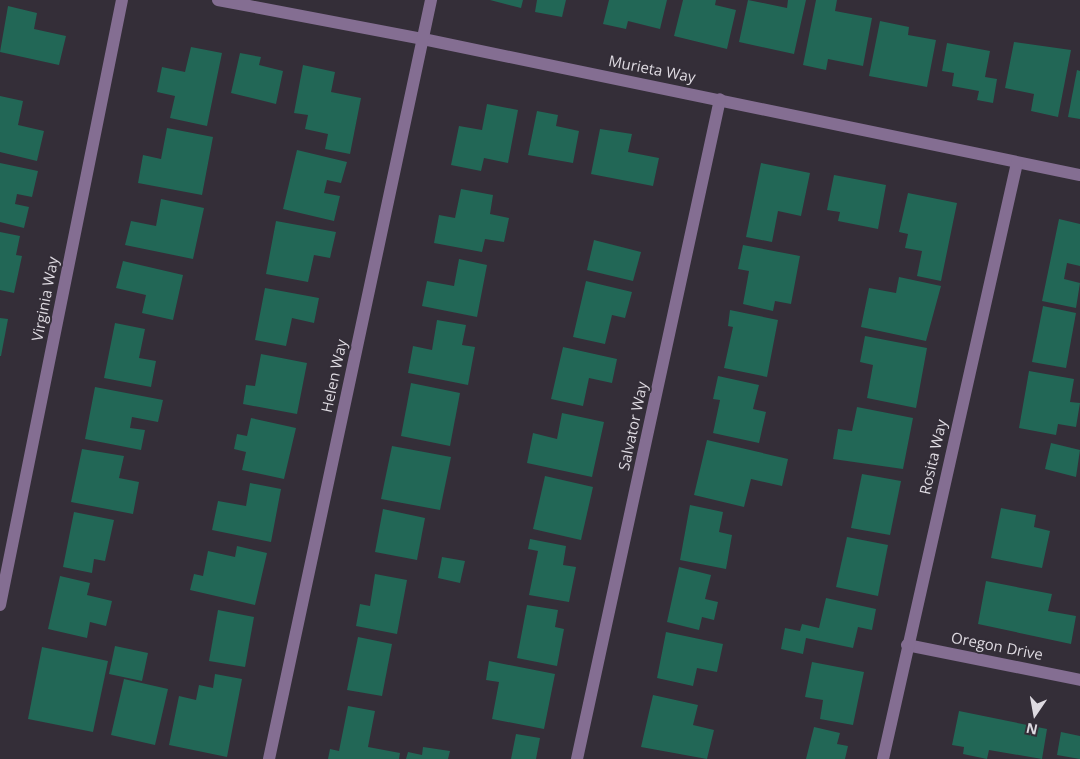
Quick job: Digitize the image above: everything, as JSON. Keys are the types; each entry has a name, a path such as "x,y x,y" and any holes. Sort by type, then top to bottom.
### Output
{"street":[{"name":"Virginia Way","path":"0,605 122,0"},
{"name":"Murieta Way","path":"218,0 720,99 1080,175"},
{"name":"Helen Way","path":"269,759 431,0"},
{"name":"Salvator Way","path":"577,759 720,99"},
{"name":"Rosita Way","path":"883,759 907,645 1017,162"},
{"name":"Oregon Drive","path":"907,645 1080,680"}],"building":[{"path":"490,0 523,0 521,8"},
{"path":"537,0 566,0 562,17 535,12"},
{"path":"609,0 667,0 660,29 628,21 626,29 603,24"},
{"path":"683,0 716,0 715,5 736,10 727,49 674,36"},
{"path":"748,0 787,8 788,0 806,0 794,54 739,42"},
{"path":"816,0 837,0 835,11 872,18 863,66 828,59 826,70 803,65"},
{"path":"8,6 37,13 34,29 66,36 59,65 0,52"},
{"path":"880,21 909,27 908,35 936,40 927,87 869,76"},
{"path":"1014,42 1071,50 1058,117 1031,111 1034,94 1005,88"},
{"path":"947,43 990,51 985,77 997,79 993,103 977,100 979,91 952,86 954,73 942,71"},
{"path":"191,47 222,53 207,126 170,118 175,96 157,92 162,67 185,72"},
{"path":"240,53 261,57 259,65 283,71 276,104 231,93"},
{"path":"303,65 335,72 331,92 361,98 350,154 325,149 328,134 305,129 308,115 294,113"},
{"path":"1077,70 1080,71 1080,119 1068,117"},
{"path":"0,96 23,101 18,125 44,131 37,161 0,152"},
{"path":"487,104 518,110 508,163 484,158 481,171 451,165 459,126 482,130"},
{"path":"537,111 558,115 556,126 579,131 573,163 528,155"},
{"path":"167,128 213,137 202,195 138,183 143,155 161,159"},
{"path":"600,129 632,134 628,152 659,158 653,186 591,174"},
{"path":"297,150 347,162 341,183 327,180 324,193 340,196 334,221 283,209"},
{"path":"0,163 38,171 32,197 17,194 15,204 29,207 24,228 0,222"},
{"path":"761,163 810,173 801,216 778,211 772,242 746,237"},
{"path":"834,175 886,185 878,229 838,221 840,212 827,210"},
{"path":"461,189 493,195 490,214 509,218 504,242 485,239 482,252 434,243 439,215 455,218"},
{"path":"908,193 957,203 941,281 917,276 922,251 905,248 908,234 899,232"},
{"path":"161,199 204,208 193,259 125,245 131,221 156,226"},
{"path":"1059,219 1080,224 1080,266 1067,263 1064,279 1080,283 1076,308 1042,301"},
{"path":"276,221 336,232 330,258 314,255 308,282 266,274"},
{"path":"0,232 20,236 16,255 22,256 14,293 0,290"},
{"path":"594,240 641,252 633,281 587,270"},
{"path":"743,245 800,256 791,304 775,301 773,311 743,304 749,271 738,269"},
{"path":"459,259 487,265 477,317 422,306 427,281 454,286"},
{"path":"123,261 183,275 173,320 142,313 146,295 116,288"},
{"path":"899,277 941,286 926,341 861,327 869,288 896,293"},
{"path":"586,281 632,292 625,318 612,315 605,344 573,337"},
{"path":"265,288 319,298 314,323 292,318 286,346 255,340"},
{"path":"1043,306 1076,313 1066,368 1032,362"},
{"path":"730,310 778,320 767,377 724,368 733,327 728,326"},
{"path":"0,318 8,319 1,356 0,356"},
{"path":"437,320 466,325 462,345 475,347 468,385 408,373 413,346 432,350"},
{"path":"115,323 145,329 139,358 156,361 151,387 104,378"},
{"path":"865,336 927,348 916,408 867,398 873,365 860,362"},
{"path":"563,347 617,359 612,383 589,378 583,406 551,399"},
{"path":"261,354 307,363 297,414 243,404 246,385 255,386"},
{"path":"1029,371 1074,379 1070,402 1080,403 1076,427 1058,424 1056,435 1019,428"},
{"path":"718,376 759,385 753,409 766,412 759,443 713,433 720,400 713,399"},
{"path":"411,383 460,393 450,446 401,436"},
{"path":"95,387 163,400 158,422 132,417 130,428 145,430 141,450 85,439"},
{"path":"857,407 913,418 903,469 833,459 838,429 852,431"},
{"path":"562,413 604,422 592,477 527,463 533,433 557,439"},
{"path":"251,418 296,428 284,479 242,470 246,452 234,449 237,434 247,436"},
{"path":"707,440 788,459 782,486 751,479 744,507 694,495"},
{"path":"1051,443 1080,450 1076,477 1045,469"},
{"path":"392,446 451,457 440,510 381,499"},
{"path":"82,449 124,456 119,478 139,482 133,514 71,502"},
{"path":"862,474 901,481 890,535 851,528"},
{"path":"545,476 593,487 581,540 533,529"},
{"path":"250,483 281,489 271,542 212,530 218,501 246,506"},
{"path":"690,505 723,512 719,532 732,535 726,569 680,560"},
{"path":"1001,508 1036,515 1034,527 1050,531 1042,568 991,558"},
{"path":"383,509 425,518 417,560 375,552"},
{"path":"74,512 114,520 105,561 94,559 92,573 63,567"},
{"path":"847,537 888,545 878,596 836,587"},
{"path":"530,539 566,546 563,565 576,567 569,602 529,595 538,551 528,549"},
{"path":"237,546 267,553 255,605 190,590 194,574 203,576 208,551 235,557"},
{"path":"442,557 465,561 460,583 438,578"},
{"path":"679,567 711,575 705,599 718,602 714,620 702,617 699,630 667,622"},
{"path":"375,574 407,580 397,634 356,626 360,604 370,606"},
{"path":"60,576 90,583 87,595 112,601 106,626 90,622 87,638 48,629"},
{"path":"986,581 1052,594 1048,611 1076,616 1071,644 978,624"},
{"path":"826,598 876,609 872,630 858,627 853,648 806,638 803,654 781,649 785,628 800,631 802,624 819,628"},
{"path":"527,605 558,610 555,627 564,629 557,666 517,658"},
{"path":"218,610 254,617 245,667 209,661"},
{"path":"666,632 723,644 717,672 697,668 693,686 657,678"},
{"path":"358,637 392,644 382,696 347,690"},
{"path":"115,646 148,653 142,681 109,674"},
{"path":"42,647 108,661 93,732 28,719"},
{"path":"489,661 555,674 544,729 492,719 499,682 486,680"},
{"path":"812,662 864,672 853,725 820,719 823,700 805,697"},
{"path":"215,674 242,679 227,757 169,745 179,696 196,700 199,685 213,688"},
{"path":"124,679 168,689 155,745 111,735"},
{"path":"653,695 698,705 693,725 714,730 707,759 641,747"},
{"path":"348,706 375,711 368,747 400,753 399,759 328,759 330,749 339,751"},
{"path":"959,711 1047,729 1042,759 989,750 987,759 963,754 964,747 952,745"},
{"path":"814,727 840,733 837,744 848,746 845,759 806,759"},
{"path":"1061,732 1080,736 1080,759 1057,755"},
{"path":"516,734 540,738 536,759 511,759"},
{"path":"423,747 450,751 448,759 406,759 408,752 422,755"}]}
